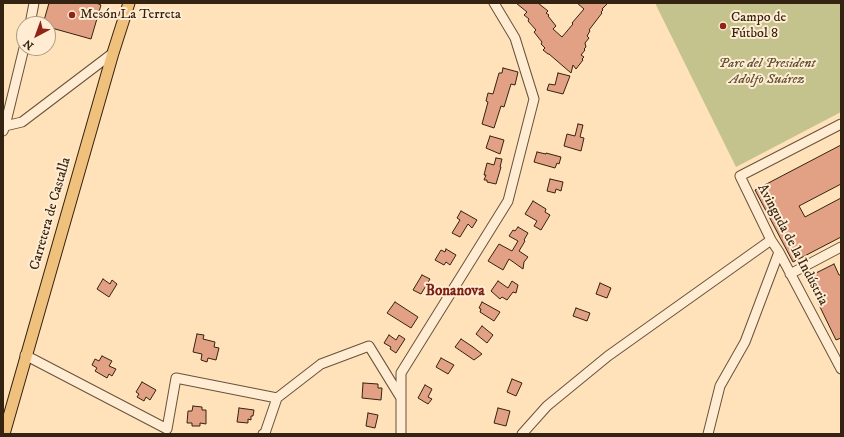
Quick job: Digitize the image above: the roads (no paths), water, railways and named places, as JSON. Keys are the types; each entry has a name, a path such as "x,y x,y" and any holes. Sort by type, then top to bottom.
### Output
{"main road":[{"name":"Carretera de Castalla","path":"4,434 25,355 129,3"}],"street":[{"path":"32,16 34,3"},
{"path":"402,433 401,373 508,201 534,100 515,38 494,3"},
{"path":"4,128 22,122 113,53"},
{"path":"4,128 22,56"},
{"name":"Avinguda de la Indústria","path":"840,363 771,240 740,176 841,124"},
{"path":"522,434 547,406 608,356 771,240"},
{"path":"790,274 841,247"},
{"path":"708,434 720,386 745,342 779,252"},
{"path":"263,434 278,398 321,364 369,346 402,399"},
{"path":"25,355 167,429 176,378 278,398"}],"place":[{"name":"Mesón La Terreta","path":"72,15"},
{"name":"Campo de Fútbol 8","path":"723,26"}],"district":[{"name":"Bonanova","path":"455,292"}],"park label":[{"name":"Parc del President Adolfo Suárez","path":"767,72"}]}
